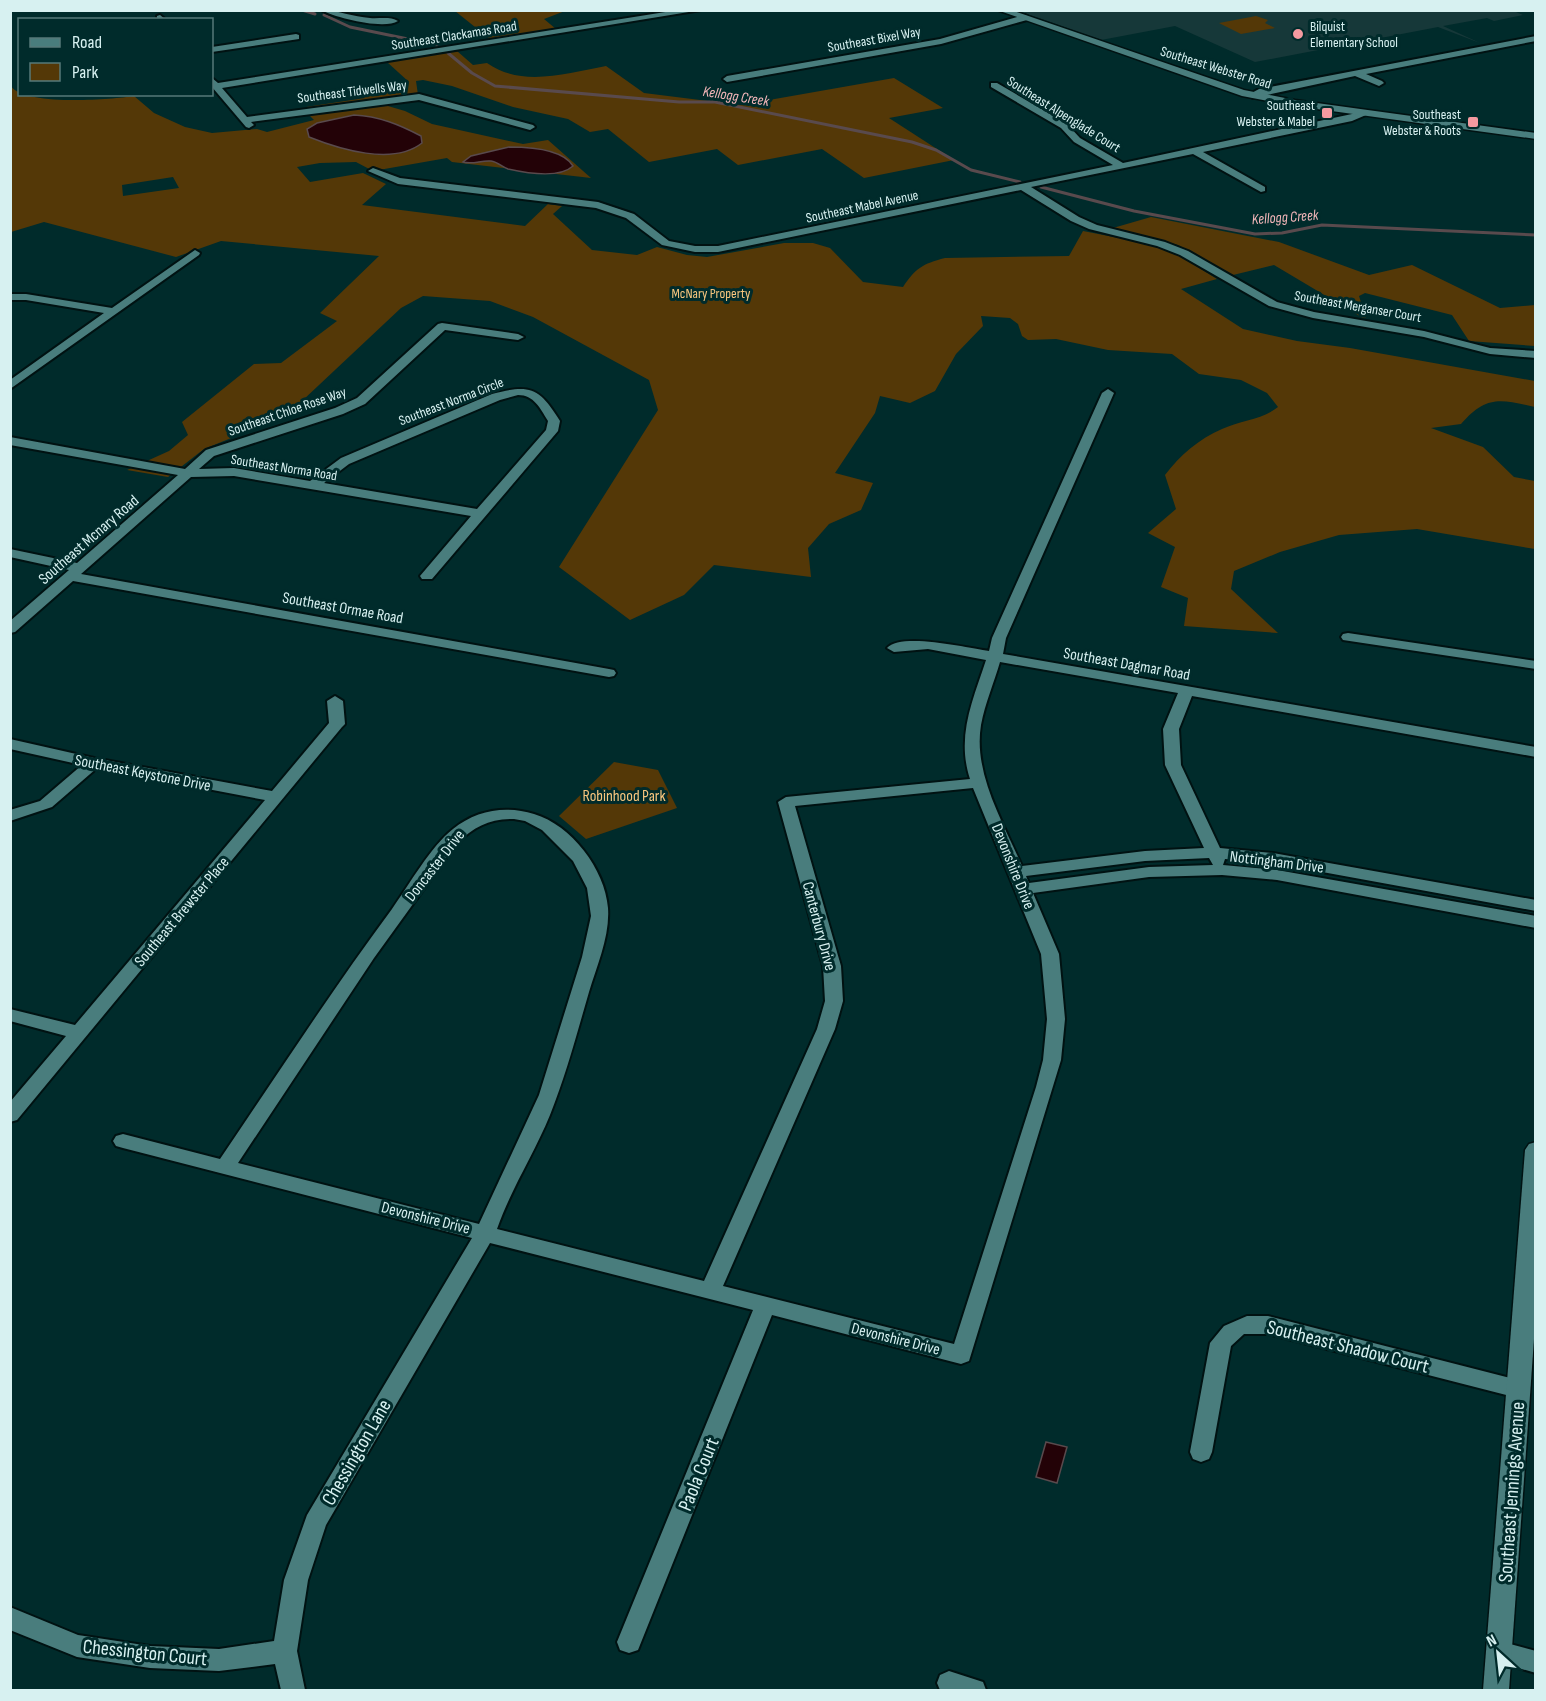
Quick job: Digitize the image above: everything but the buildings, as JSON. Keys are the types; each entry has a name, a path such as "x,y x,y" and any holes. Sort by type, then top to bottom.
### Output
{"street":[{"path":"325,10 368,21 394,21"},
{"name":"Southeast Clackamas Road","path":"213,83 697,10"},
{"name":"Southeast Webster Road","path":"1001,10 1213,84 1253,95 1363,113 1536,136"},
{"name":"Southeast Bixel Way","path":"727,79 941,41 1024,18"},
{"path":"213,50 296,37"},
{"path":"1253,95 1536,38"},
{"path":"1356,73 1379,83"},
{"name":"Southeast Tidwells Way","path":"213,83 247,122 308,110 345,108 419,97 530,127"},
{"name":"Southeast Alpenglade Court","path":"994,85 1064,126 1077,140 1120,165"},
{"name":"Southeast Mabel Avenue","path":"374,171 398,181 598,205 630,216 666,243 684,248 706,249 729,247 1349,119 1363,113"},
{"path":"1192,150 1262,189"},
{"name":"Southeast Merganser Court","path":"1022,186 1075,219 1093,227 1161,244 1184,253 1273,304 1313,315 1424,334 1490,351 1536,355"},
{"path":"10,386 195,253"},
{"path":"10,297 26,297 112,311"},
{"name":"Southeast Chloe Rose Way","path":"188,473 210,453 339,411 361,401 442,326 518,337"},
{"name":"Southeast Norma Circle","path":"312,486 345,461 496,397 512,392 532,393 538,396 554,421 552,431 482,514"},
{"path":"996,657 999,638 1108,393"},
{"name":"Southeast Norma Road","path":"10,441 188,473 234,472 482,514"},
{"name":"Southeast Mcnary Road","path":"10,629 188,473"},
{"path":"427,576 482,514"},
{"name":"Southeast Ormae Road","path":"10,553 75,572 609,673"},
{"path":"1348,637 1536,665"},
{"name":"Southeast Dagmar Road","path":"894,648 928,645 1536,752"},
{"name":"Devonshire Drive","path":"123,1141 961,1354 1045,1087 1055,1039 1055,992 1050,954 979,783 972,757 973,720 996,657"},
{"path":"1186,692 1171,729 1173,765 1222,870"},
{"name":"Southeast Brewster Place","path":"10,1115 337,724 335,701"},
{"name":"Southeast Keystone Drive","path":"10,744 94,763 276,797"},
{"path":"10,816 46,804 94,763"},
{"name":"Canterbury Drive","path":"710,1291 826,1029 834,1001 832,966 786,802 979,783"},
{"name":"Doncaster Drive","path":"225,1167 368,954 451,838 467,824 488,816 513,814 535,819 555,831 577,853 594,881 599,909 593,949 556,1069 534,1130 495,1203 486,1232"},
{"name":"Nottingham Drive","path":"1020,880 1145,856 1214,853 1273,858 1536,906"},
{"name":"Nottingham Drive","path":"1020,880 1222,870 1277,875 1536,921"},
{"path":"10,1016 80,1033"},
{"name":"Southeast Jennings Avenue","path":"1496,1690 1536,1150"},
{"name":"Chessington Lane","path":"293,1690 285,1651 296,1580 315,1522 486,1232"},
{"name":"Paola Court","path":"629,1642 765,1306"},
{"name":"Southeast Shadow Court","path":"1200,1452 1221,1343 1230,1331 1244,1324 1268,1324 1518,1389"},
{"name":"Chessington Court","path":"10,1618 77,1646 150,1657 219,1660 285,1651"},
{"path":"1499,1652 1536,1662"},
{"path":"949,1683 974,1690"}],"shaded area":[{"name":"Bilquist Elementary School","path":"1511,10 1523,15 1494,21 1487,18 1443,26 1480,43 1438,27 1255,62 1175,26 1101,40 1019,11"},
{"path":"354,115 381,119 397,125 421,136 422,143 410,150 381,154 350,150 309,137 307,129 317,123"},
{"path":"509,147 534,148 553,152 561,155 573,166 559,173 542,174 508,169 491,161 463,162 471,156"},
{"path":"1046,1442 1067,1447 1057,1483 1036,1477"}],"green space":[{"path":"455,11 565,11 544,19 556,29 490,39"},
{"path":"1256,16 1268,20 1265,23 1275,28 1241,34 1219,23"},
{"path":"457,51 473,65 487,63 501,71 530,77 560,75 606,66 644,93 740,105 894,78 943,108 889,118 954,160 864,178 822,149 738,165 717,149 649,162 608,129 590,132 568,119 513,107 452,86 423,80 416,81 418,95 340,106 306,107 365,98 357,91 409,82 387,62"},
{"name":"McNary Property","path":"11,86 18,91 18,96 49,99 87,100 134,96 154,113 185,127 212,133 257,129 267,132 314,120 307,113 381,104 405,111 432,124 523,144 548,140 591,178 452,162 447,158 373,171 356,162 320,163 297,167 310,182 363,173 386,184 362,205 525,226 548,204 562,206 553,214 592,250 637,255 657,247 687,255 707,257 784,243 813,243 830,248 863,282 903,287 920,268 945,258 1069,256 1083,231 1155,245 1175,253 1217,279 1181,289 1243,329 1297,341 1350,348 1535,381 1535,407 1512,402 1494,402 1478,408 1461,424 1431,428 1483,447 1514,477 1535,481 1535,549 1417,529 1339,535 1280,552 1234,571 1231,589 1278,633 1184,626 1188,598 1161,587 1175,547 1148,533 1176,509 1165,475 1184,454 1214,433 1265,415 1278,407 1267,393 1241,380 1199,374 1172,354 1108,350 1056,339 1028,340 1022,336 1018,324 1010,318 981,316 983,326 956,354 935,391 910,403 880,396 875,413 835,473 873,483 861,510 829,524 808,548 811,577 714,565 684,595 630,620 559,567 658,410 649,380 533,317 490,301 423,296 401,308 286,416 204,449 168,477 127,470 169,451 188,435 182,422 254,364 281,363 337,321 320,313 379,256 221,241 176,257 44,222 11,232","holes":["173,177 179,188 123,196 122,185"]},
{"path":"1151,217 1279,242 1369,275 1412,265 1500,308 1535,305 1535,346 1469,341 1452,315 1365,293 1359,296 1366,318 1363,318 1274,265 1233,275 1178,245 1113,228"},
{"name":"Robinhood Park","path":"614,762 658,770 677,808 586,839 559,816"}],"waterway":[{"name":"Kellogg Creek","path":"302,10 315,14"},
{"name":"Kellogg Creek","path":"324,15 350,27 437,45"},
{"name":"Kellogg Creek","path":"448,53 472,73 495,86 679,102 715,102 912,142 936,150 971,170 1020,182"},
{"name":"Kellogg Creek","path":"1041,187 1134,211 1255,234 1282,233 1322,225 1536,235"}],"place":[{"name":"Bilquist Elementary School","path":"1298,34"},
{"name":"Southeast Webster & Mabel","path":"1327,113"},
{"name":"Southeast Webster & Roots","path":"1473,122"}]}
